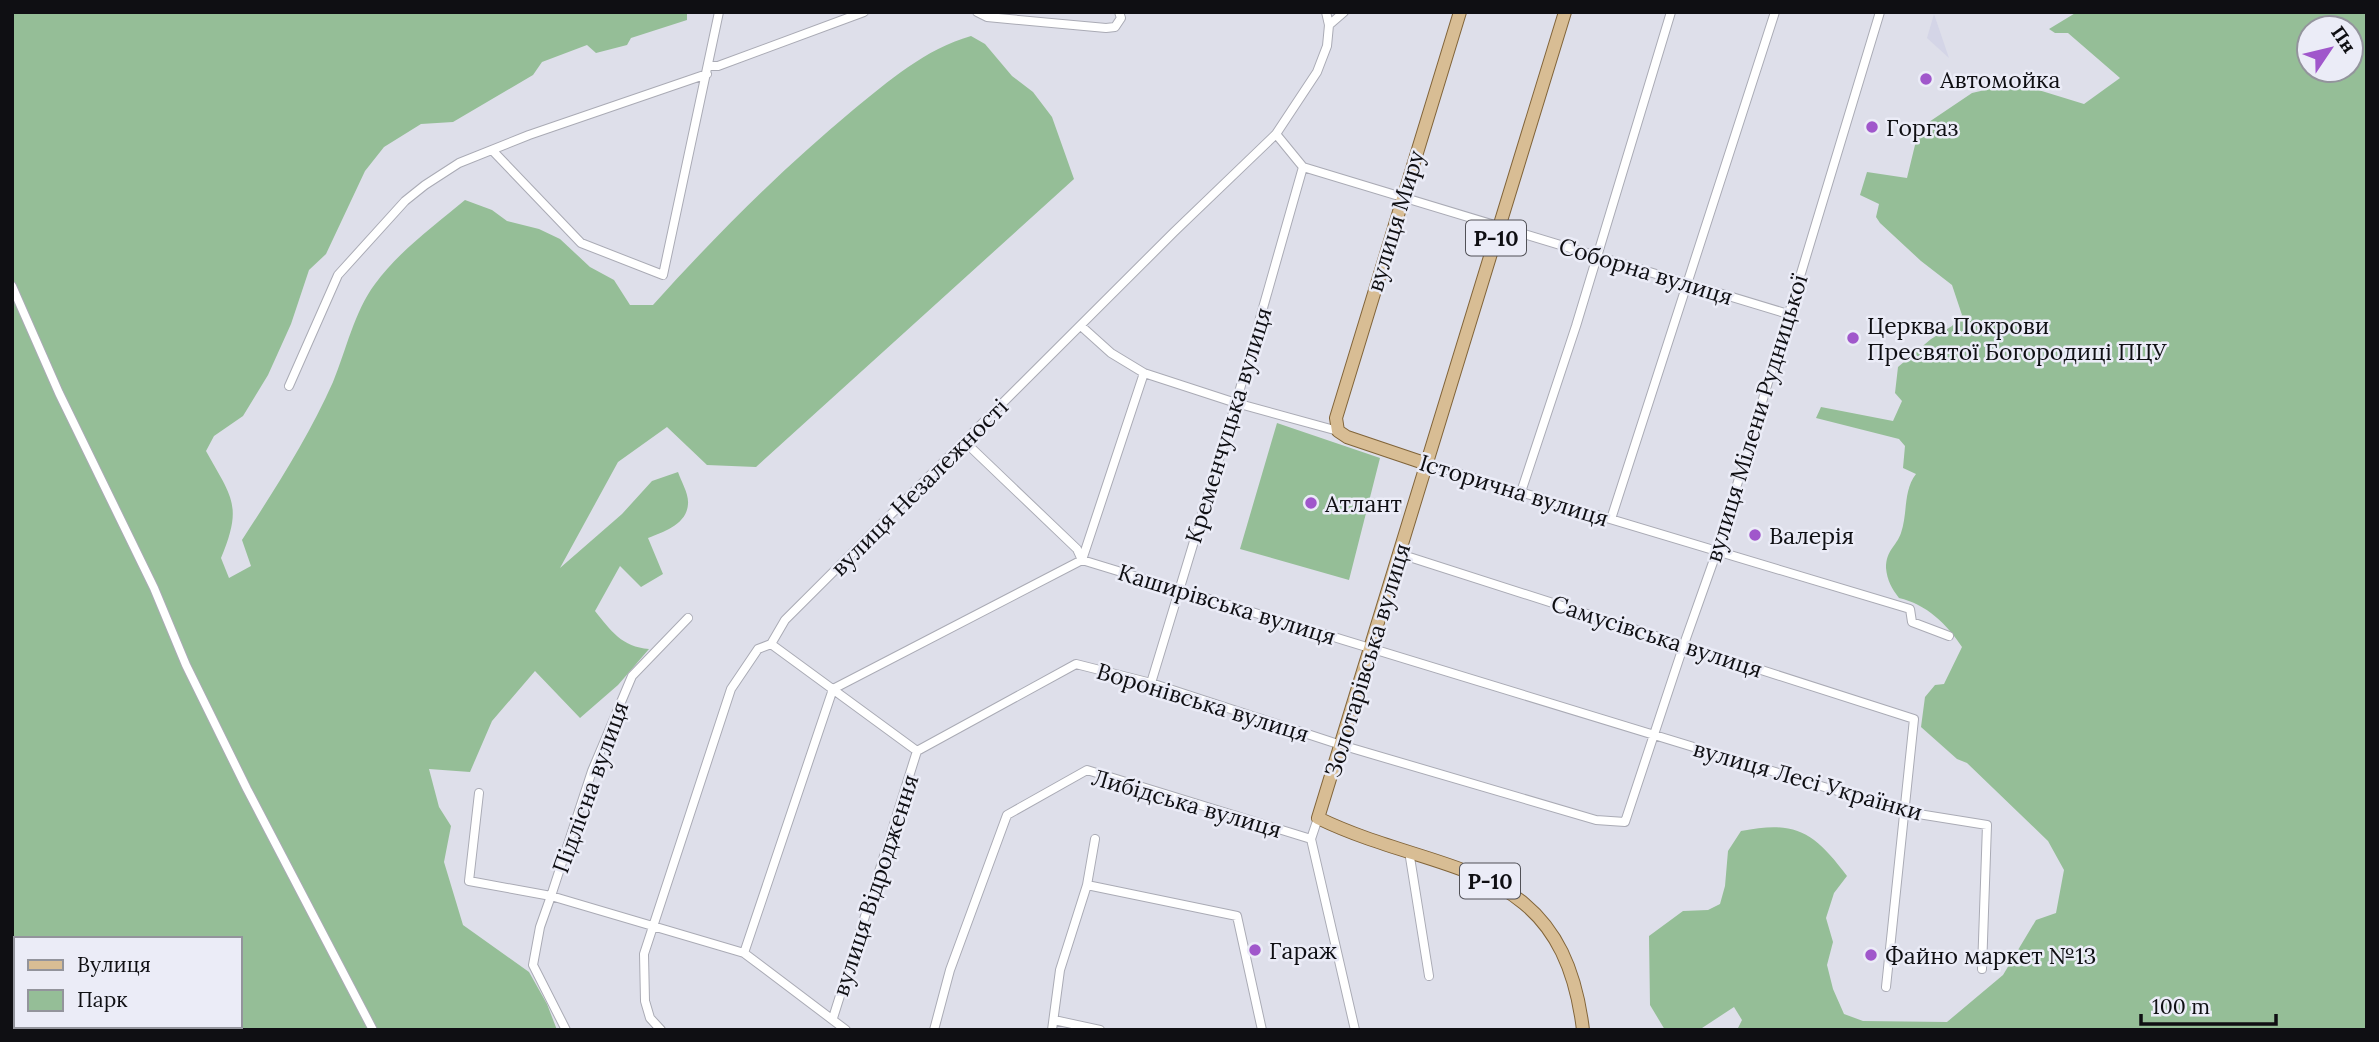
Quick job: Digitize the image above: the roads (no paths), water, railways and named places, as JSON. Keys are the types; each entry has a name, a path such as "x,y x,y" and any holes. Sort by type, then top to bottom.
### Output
{"main road":[{"name":"вулиця Миру","path":"1338,431 1336,418 1460,12"},
{"name":"Золотарівська вулиця","path":"1318,818 1565,12"},
{"name":"Історична вулиця","path":"1338,431 1347,437 1427,464"},
{"name":"Р-10","path":"1318,818 1344,831 1479,875 1512,894 1543,922 1556,940 1569,965 1578,993 1583,1030"}],"street":[{"path":"492,150 581,243 663,275 719,12"},
{"path":"289,386 338,275 405,201 458,163 864,12"},
{"path":"977,12 987,17 1106,28 1115,27 1121,18 1119,12"},
{"name":"вулиця Незалежності","path":"661,1030 650,1018 643,984 644,954 731,689 758,649 771,643 785,620 1174,232 1276,134 1317,72 1327,46 1329,25 1326,12"},
{"path":"1329,25 1344,12"},
{"path":"1521,492 1597,256 1671,12"},
{"path":"1611,519 1775,12"},
{"name":"вулиця Мілени Рудницької","path":"1625,822 1717,551 1880,12"},
{"path":"1276,134 1303,167"},
{"name":"Соборна вулиця","path":"1303,167 1788,314"},
{"name":"Кременчуцька вулиця","path":"1151,683 1237,403 1303,167"},
{"path":"12,286 59,393 154,588 186,665 247,789 373,1030"},
{"name":"Історична вулиця","path":"1081,326 1111,353 1144,373 1237,403 1338,431"},
{"path":"744,953 833,690 1082,560 1144,373"},
{"path":"964,441 1077,549 1082,560"},
{"name":"Історична вулиця","path":"1427,464 1910,609 1912,622 1949,636"},
{"name":"Самусівська вулиця","path":"1400,554 1914,719 1906,812"},
{"name":"Каширівська вулиця","path":"1082,560 1654,734"},
{"name":"Підлісна вулиця","path":"566,1030 533,965 545,907 592,771 632,676 688,618"},
{"path":"771,643 917,751"},
{"name":"Воронівська вулиця","path":"917,751 1076,664 1151,683 1341,745 1596,820 1625,822"},
{"name":"вулиця Лесі Українки","path":"1654,734 1906,812 1987,825 1982,968"},
{"name":"вулиця Відродження","path":"833,1018 917,751"},
{"name":"Либідська вулиця","path":"933,1030 950,970 1007,814 1087,770 1311,839"},
{"name":"Підлісна вулиця","path":"479,793 469,881 551,896"},
{"path":"1886,987 1906,812"},
{"name":"Золотарівська вулиця","path":"1311,839 1318,818"},
{"path":"1052,1030 1060,970 1087,885 1095,839"},
{"path":"1311,839 1355,1030"},
{"path":"1409,851 1429,976"},
{"path":"1087,885 1237,916 1262,1030"},
{"path":"551,896 744,953 846,1030"},
{"path":"1054,1020 1100,1030"}],"place":[{"name":"Автомойка","path":"1926,79"},
{"name":"Горгаз","path":"1872,127"},
{"name":"Церква Покрови Пресвятої Богородиці ПЦУ","path":"1853,338"},
{"name":"Атлант","path":"1311,503"},
{"name":"Валерія","path":"1755,535"},
{"name":"Гараж","path":"1255,950"},
{"name":"Файно маркет №13","path":"1871,955"}]}
